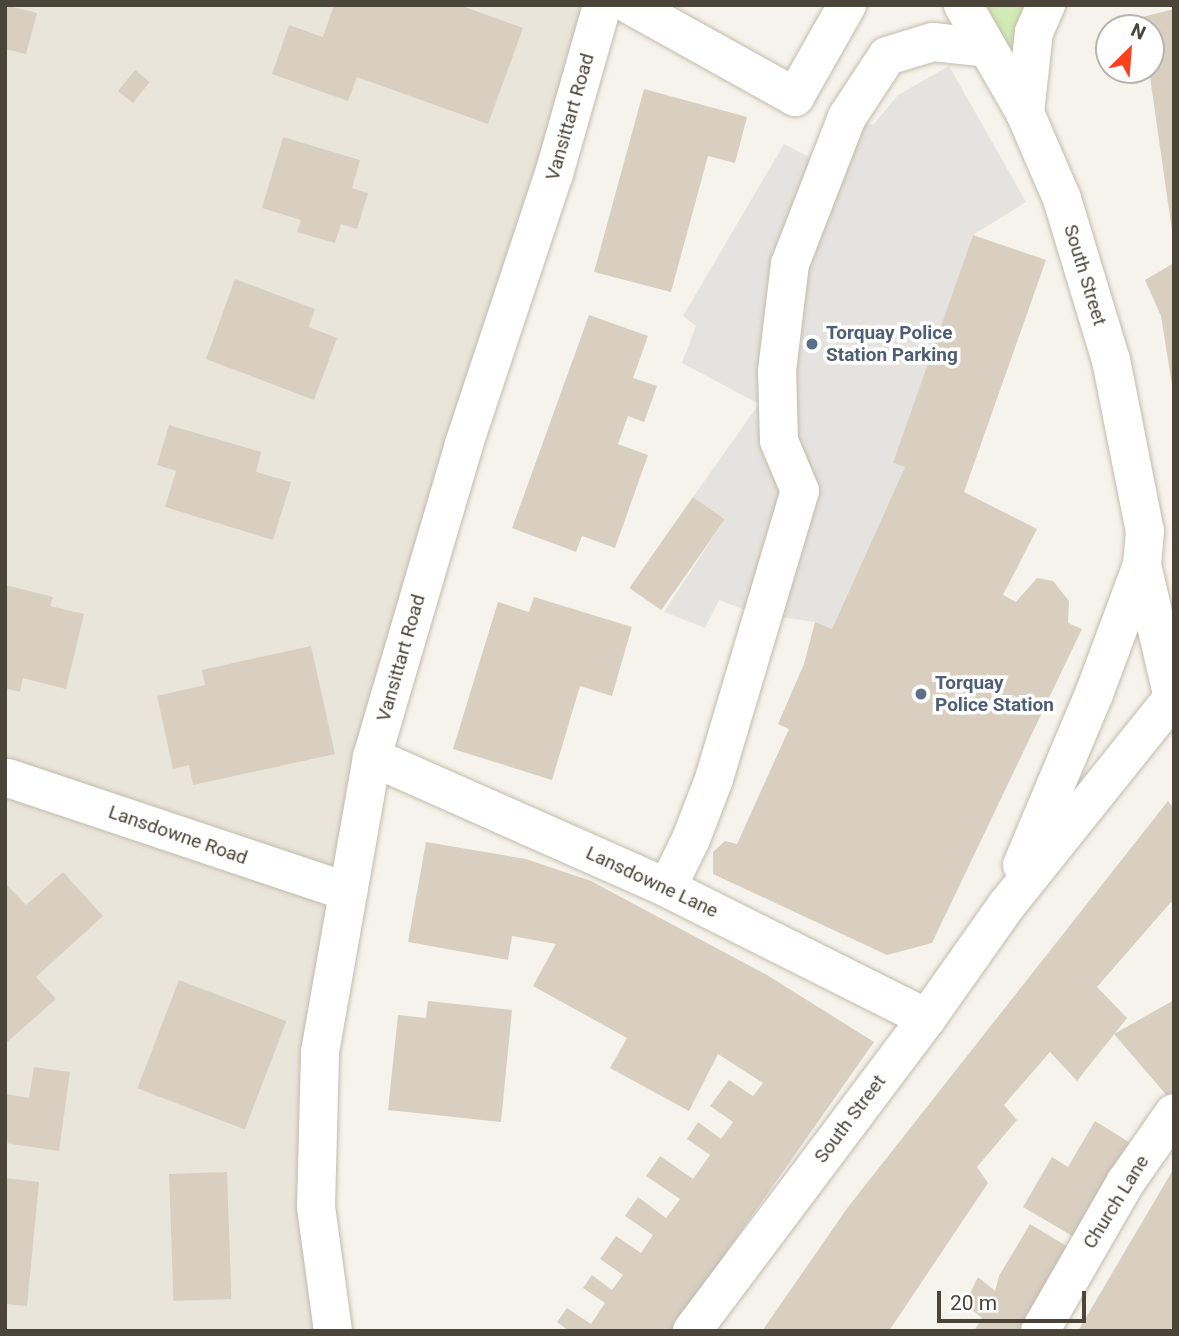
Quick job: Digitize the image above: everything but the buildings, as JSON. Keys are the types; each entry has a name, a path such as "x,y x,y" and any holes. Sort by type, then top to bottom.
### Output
{"street":[{"name":"Vansittart Road","path":"333,1331 316,1207 320,1052 372,757 464,444 554,174 602,5"},
{"path":"631,5 795,97 847,5"},
{"name":"South Street","path":"692,1331 927,1018 1006,906 1173,699 1153,549 1111,360 1062,199 1025,113 963,5"},
{"path":"1025,113 1034,32 1046,5"},
{"path":"657,883 691,839 714,779 800,491 779,441 777,371 790,264 847,117 887,55 933,41 988,48"},
{"name":"South Street","path":"1006,906 1153,549"},
{"name":"Lansdowne Lane","path":"372,757 657,883 927,1018"},
{"name":"Lansdowne Road","path":"8,778 348,892"},
{"name":"Church Lane","path":"1040,1331 1125,1184 1174,1113"}],"shaded area":[{"path":"5,5 602,5 464,444 320,1052 333,1331 5,1331"},
{"name":"Torquay Police Station Parking","path":"949,66 1026,202 973,235 894,463 905,467 832,629 815,622 753,613 719,600 705,628 664,612 725,519 693,497 759,404 682,363 696,326 683,316 784,144 815,160 847,117 873,125 898,95"}],"green space":[{"path":"963,5 1046,5 1025,113"}],"place":[{"name":"Torquay Police Station Parking","path":"812,344"},
{"name":"Torquay Police Station","path":"921,694"}]}
